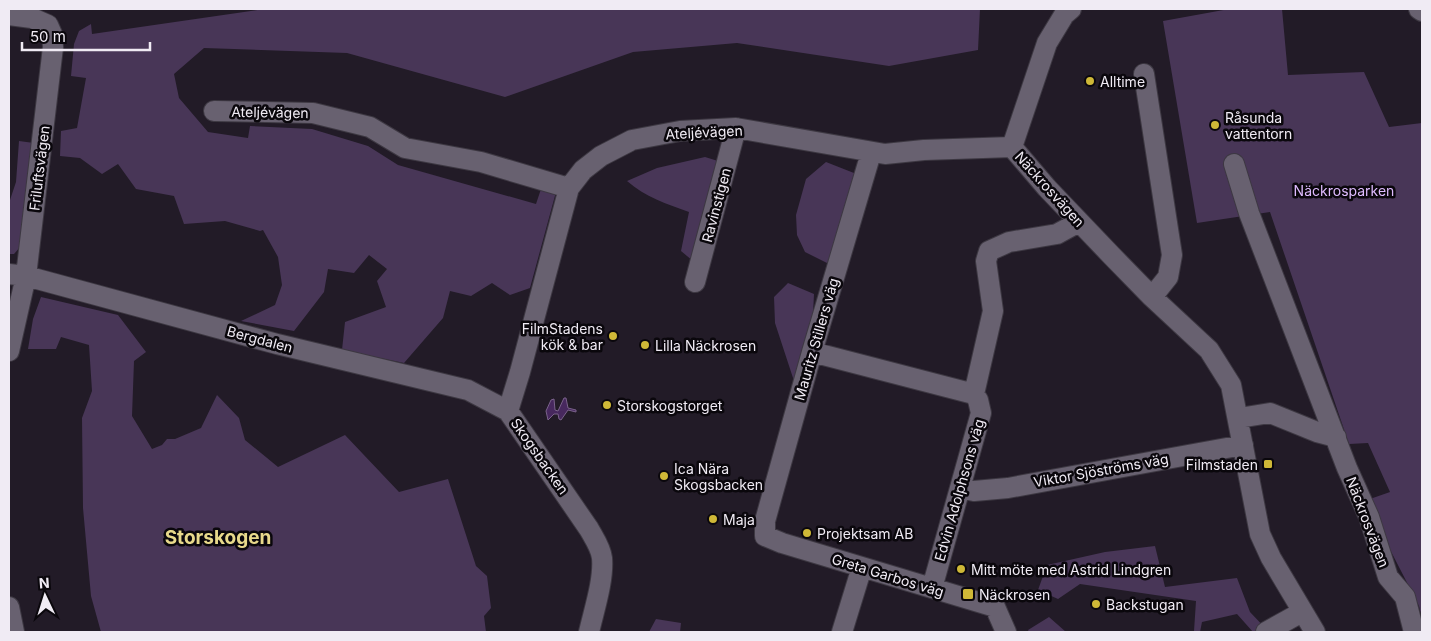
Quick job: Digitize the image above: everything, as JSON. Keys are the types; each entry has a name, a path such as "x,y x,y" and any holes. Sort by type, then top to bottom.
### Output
{"street":[{"name":"Näckrosvägen","path":"1071,9 1064,15 1047,43 1012,147 1079,222 1215,358 1231,385 1239,418 1260,534 1271,558 1315,632"},
{"name":"Friluftsvägen","path":"9,15 32,18 48,25 52,34 53,47 17,275 9,351"},
{"path":"1144,74 1172,255 1168,277 1152,297"},
{"name":"Ateljévägen","path":"214,111 313,113 370,127 406,148 481,162 569,188 583,170 601,156 632,140 680,130 736,128 871,153 891,154 924,150 1012,147"},
{"name":"Ravinstigen","path":"695,282 736,128"},
{"name":"Mauritz Stillers väg","path":"764,526 812,352 871,153"},
{"name":"Näckrosvägen","path":"1234,164 1249,213 1347,468 1369,517 1388,576 1405,597 1414,632"},
{"name":"Skogsbacken","path":"569,188 508,411 590,529 599,548 602,558 600,583 588,632"},
{"name":"Edvin Adolphsons väg","path":"932,588 981,413 978,400 974,394 993,311 986,261 989,252 1009,242 1056,234 1079,222"},
{"name":"Bergdalen","path":"17,275 277,344 468,390 508,411"},
{"path":"812,352 974,394"},
{"path":"1239,418 1270,413 1317,432 1336,436"},
{"name":"Viktor Sjöströms väg","path":"960,488 974,491 1008,488 1243,445"},
{"name":"Greta Garbos väg","path":"764,526 765,536 770,539 996,607 1006,632"},
{"path":"842,632 862,567"},
{"path":"9,607 14,632"},
{"path":"1266,632 1302,612"}],"green space":[{"path":"265,9 980,9 978,50 889,66 737,43 633,52 505,97 347,53 204,48 174,74 179,98 208,132 248,138 250,126 312,129 368,146 398,165 536,204 541,189 556,192 530,288 510,295 492,283 471,296 450,291 443,318 404,363 342,350 345,322 386,307 377,281 387,269 369,255 354,273 328,269 324,292 294,331 241,321 275,305 282,285 278,257 263,230 260,231 225,221 184,224 174,196 136,189 118,164 102,174 80,158 60,156 61,131 77,128 86,78 71,76 74,44 79,31 91,24 92,34"},
{"name":"Näckrosparken","path":"1229,9 1282,9 1288,75 1364,72 1389,127 1422,123 1422,618 1419,606 1381,532 1370,499 1390,492 1368,443 1349,444 1270,212 1197,223 1163,21"},
{"path":"19,141 34,143 21,246 14,254 9,254 9,203 16,182"},
{"path":"705,157 718,161 693,261 681,251 689,212 649,196 627,181 657,168"},
{"path":"826,162 859,175 837,268 805,252 797,235 796,215 806,179"},
{"path":"788,283 814,294 813,314 794,381 775,323 774,297"},
{"path":"41,297 118,315 146,352 134,361 132,416 152,449 162,445 167,439 175,439 201,428 217,395 239,418 245,440 278,467 345,435 399,492 448,479 476,566 487,576 491,608 484,616 486,632 101,632 91,596 83,508 82,418 92,391 89,345 61,337 56,349 28,349 33,319"},
{"path":"1155,546 1165,587 1237,578 1250,612 1269,632 1253,632 1237,614 1202,622 1200,632 1191,632 1194,631 1196,601 1080,584 1058,599 1038,590 1047,565 1105,552"},
{"path":"1049,617 1066,632 1029,632 1028,630"},
{"path":"656,619 681,623 680,632 649,632"}],"shaded area":[{"path":"564,398 566,398 568,408 576,410 576,412 568,410 561,420 558,414 554,414 548,420 546,411 551,400 554,399 555,410 558,411"}],"place":[{"name":"Alltime","path":"1090,81"},
{"name":"Råsunda vattentorn","path":"1215,125"},
{"name":"FilmStadens kök & bar","path":"613,336"},
{"name":"Lilla Näckrosen","path":"645,345"},
{"name":"Storskogstorget","path":"607,405"},
{"name":"Filmstaden","path":"1268,464"},
{"name":"Ica Nära Skogsbacken","path":"664,476"},
{"name":"Maja","path":"713,519"},
{"name":"Projektsam AB","path":"807,533"},
{"name":"Mitt möte med Astrid Lindgren","path":"961,569"},
{"name":"Näckrosen","path":"968,594"},
{"name":"Backstugan","path":"1096,604"}],"district":[{"name":"Storskogen","path":"218,537"}]}
